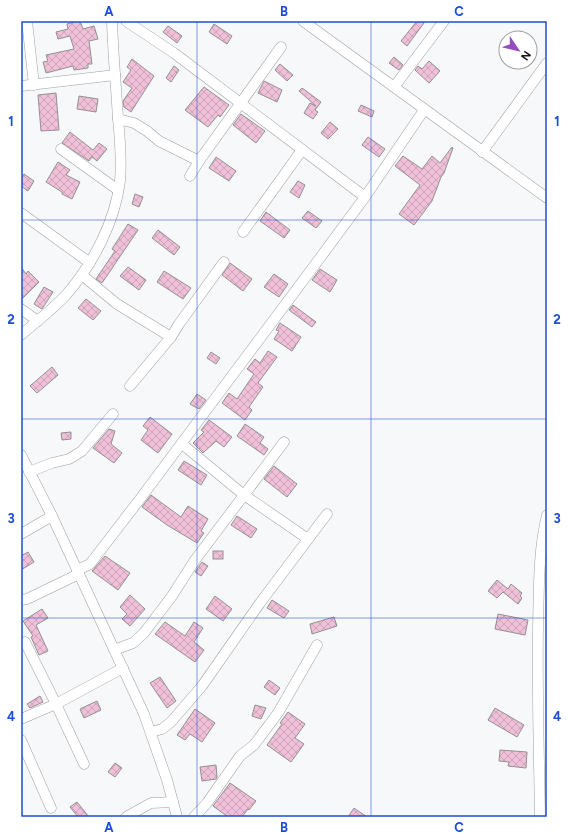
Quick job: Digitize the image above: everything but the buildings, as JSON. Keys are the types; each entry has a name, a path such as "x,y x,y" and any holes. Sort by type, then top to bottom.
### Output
{"street":[{"path":"28,21 34,85"},
{"path":"21,335 66,296 90,263 110,220 118,190 120,165 112,21"},
{"path":"126,21 174,53 365,197"},
{"path":"303,21 547,198"},
{"path":"394,87 444,21"},
{"path":"190,176 199,160 282,47"},
{"path":"482,152 547,63"},
{"path":"21,86 115,75"},
{"path":"21,600 27,599 90,564 182,444 365,197 424,110"},
{"path":"118,119 134,123 159,141 199,160"},
{"path":"60,149 118,190"},
{"path":"243,232 302,150"},
{"path":"21,213 90,263"},
{"path":"130,386 171,337 224,262"},
{"path":"82,275 117,304 171,337"},
{"path":"21,309 38,321"},
{"path":"29,472 52,463 69,459 82,451 113,414"},
{"path":"114,650 133,643 144,633 172,596 195,560 284,442"},
{"path":"182,444 244,495 308,539"},
{"path":"21,455 52,516 123,668 150,732 177,817"},
{"path":"150,732 162,729 172,722 202,686 260,603 327,514"},
{"path":"540,817 543,785 543,532 547,515"},
{"path":"21,534 52,516"},
{"path":"25,642 84,764"},
{"path":"194,817 207,802 240,756 254,745 278,713 316,645"},
{"path":"21,719 56,704 123,668"},
{"path":"21,740 51,808"},
{"path":"126,817 151,803 173,802"}]}
